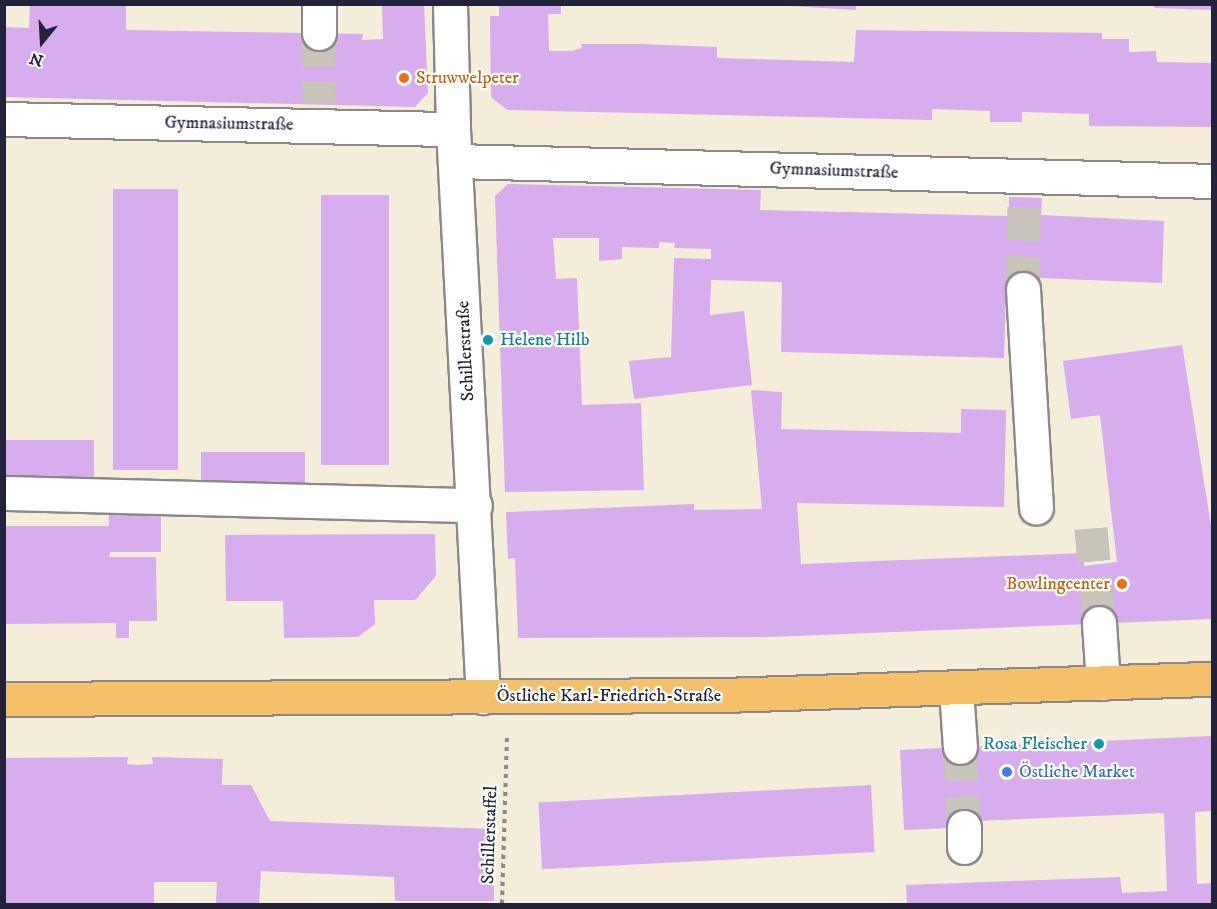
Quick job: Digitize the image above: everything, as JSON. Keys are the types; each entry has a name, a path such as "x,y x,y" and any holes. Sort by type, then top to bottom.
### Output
{"main road":[{"name":"Östliche Karl-Friedrich-Straße","path":"4,699 483,697 956,688 1212,679"}],"street":[{"name":"Schillerstraße","path":"450,4 453,129 475,505 483,697"},
{"name":"Gymnasiumstraße","path":"4,119 320,114 453,129"},
{"name":"Gymnasiumstraße","path":"455,161 1024,187 1212,181"},
{"path":"1023,289 1036,508"},
{"path":"4,493 475,505"},
{"path":"1099,623 1103,683"},
{"path":"956,688 960,747"}],"path":[{"name":"Schillerstaffel","path":"502,904 506,765"}],"building":[{"path":"30,4 126,4 126,30 363,34 362,40 383,39 382,4 424,4 428,93 415,107 4,97 4,27 29,28"},
{"path":"499,4 561,4 561,14 548,14 549,51 571,51 582,48 581,44 639,44 717,47 717,58 854,62 856,30 1102,33 1102,39 1129,39 1129,52 1156,51 1157,62 1212,63 1212,127 1089,126 1089,114 1022,112 1022,122 990,122 990,111 932,109 932,120 507,110 491,97 490,16 499,16"},
{"path":"759,4 856,4 856,10"},
{"path":"1154,4 1212,4 1212,10 1154,8"},
{"path":"508,184 761,190 760,210 1009,216 1009,197 1042,198 1041,215 1164,221 1162,283 1040,278 1039,289 1006,289 1004,358 781,352 782,282 711,280 710,315 744,311 752,385 634,399 629,361 671,357 674,258 711,259 711,249 674,248 675,243 659,242 659,248 622,247 622,259 599,261 599,238 553,238 556,279 577,278 582,405 641,403 644,490 505,492 495,196"},
{"path":"113,189 178,189 178,470 113,470"},
{"path":"321,195 389,195 389,465 321,465"},
{"path":"1182,345 1212,532 1212,619 770,637 518,638 515,558 508,559 506,512 694,504 694,510 762,509 751,390 782,392 781,429 961,433 961,409 1006,410 1004,507 797,503 801,564 1084,553 1084,566 1117,562 1100,415 1071,419 1063,361"},
{"path":"4,440 94,440 94,479 4,479"},
{"path":"201,452 305,452 305,490 201,490"},
{"path":"109,514 161,514 161,552 110,552 109,557 156,557 157,621 129,621 129,638 116,638 116,623 4,624 4,526 109,526"},
{"path":"435,534 436,576 415,600 374,600 375,624 358,637 284,638 283,601 226,601 225,535"},
{"path":"1212,736 1212,811 1195,812 1197,884 1212,883 1212,904 907,904 906,885 1120,877 1122,893 1167,891 1164,813 975,821 976,827 904,830 900,750"},
{"path":"128,757 127,764 139,765 153,764 152,757 223,759 222,785 251,785 270,821 493,829 494,901 395,901 394,877 261,871 259,904 216,903 217,882 154,882 154,904 4,904 4,758"},
{"path":"871,785 875,852 542,869 538,802"}],"tunnel":[{"path":"319,33 319,103"},
{"path":"1023,289 1024,197"},
{"path":"1091,528 1099,623"},
{"path":"960,747 964,827"}],"place":[{"name":"Struwwelpeter","path":"404,78"},
{"name":"Helene Hilb","path":"488,340"},
{"name":"Bowlingcenter","path":"1122,584"},
{"name":"Rosa Fleischer","path":"1099,744"},
{"name":"Östliche Market","path":"1007,772"}]}
